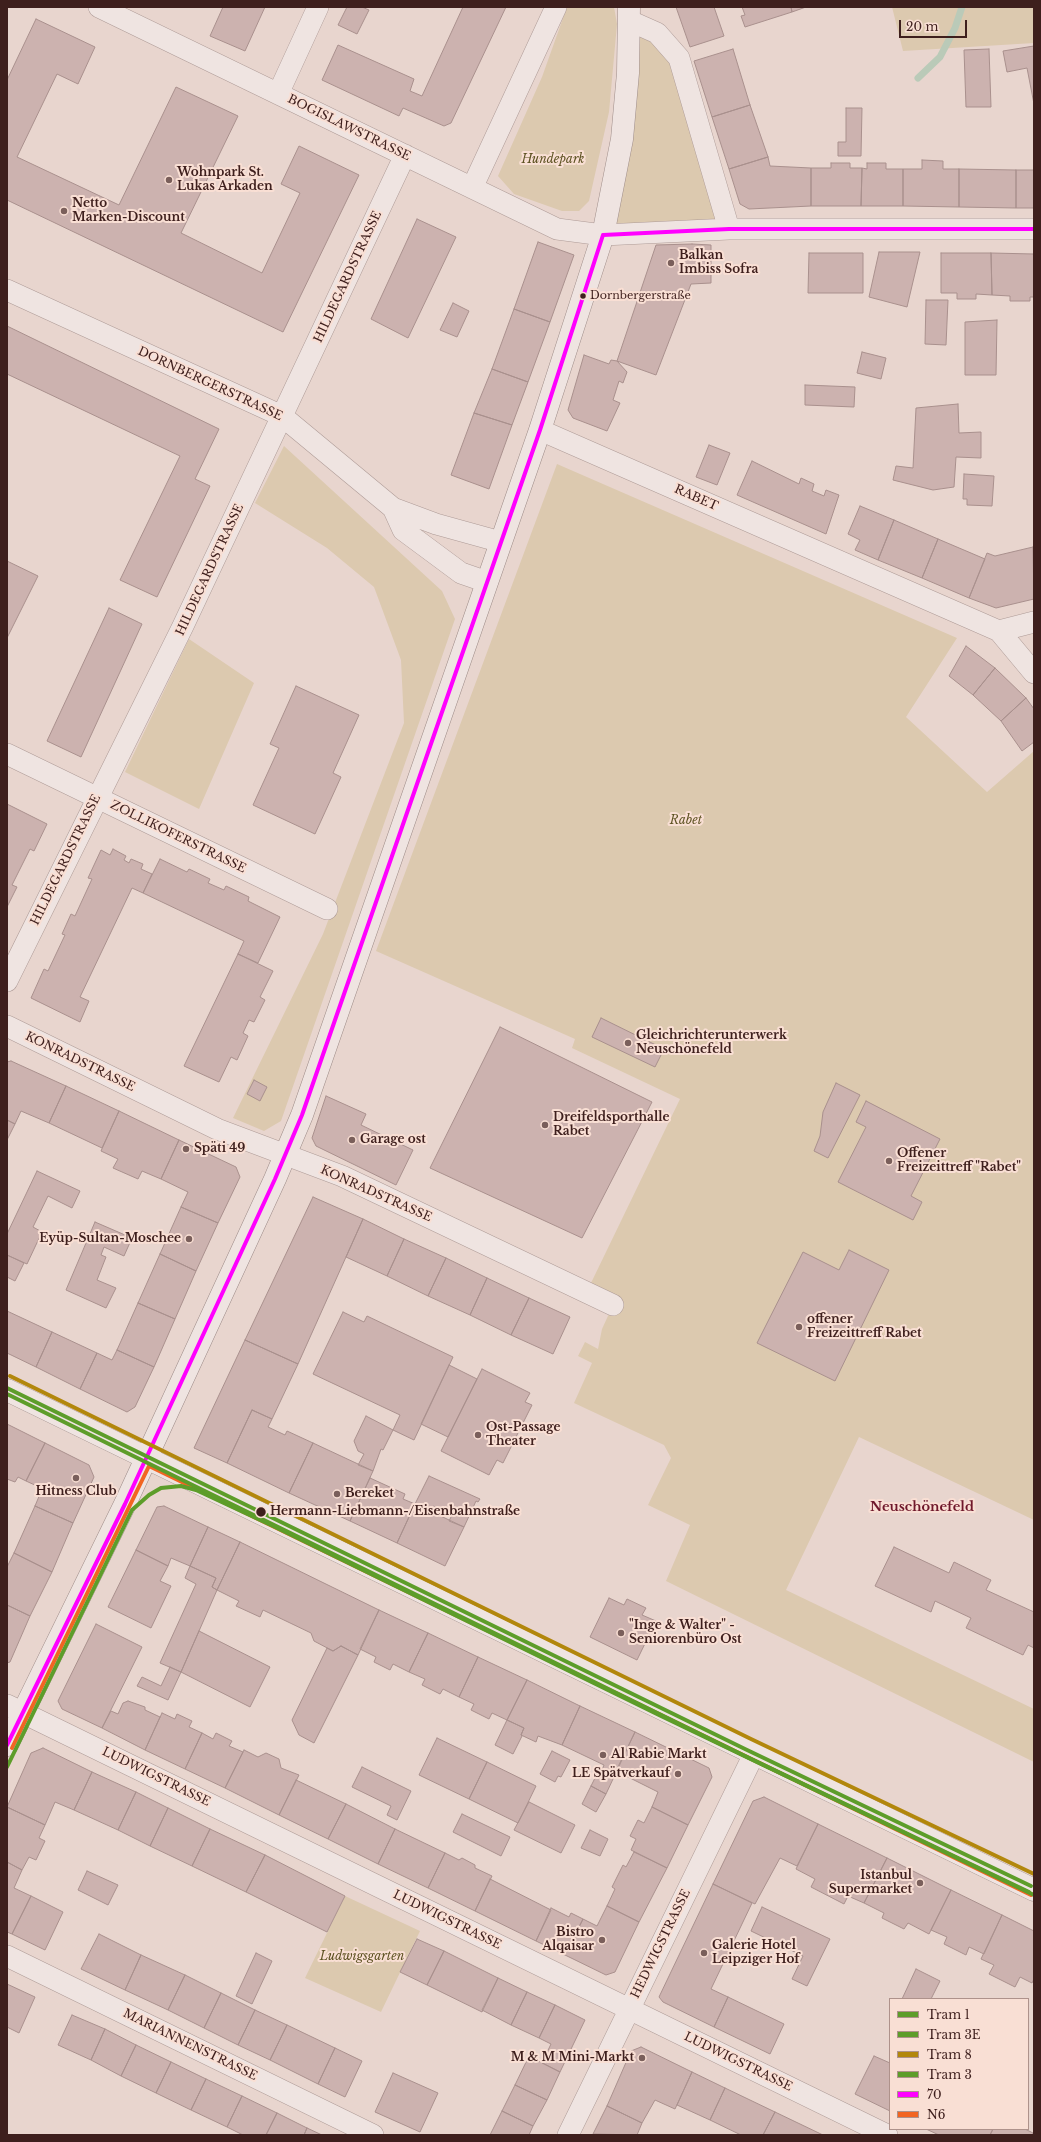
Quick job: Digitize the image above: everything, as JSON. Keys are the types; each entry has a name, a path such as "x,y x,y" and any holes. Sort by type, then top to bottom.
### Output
{"street":[{"name":"BOGISLAWSTRASSE","path":"99,7 557,229 603,235 729,229 1034,230"},
{"path":"278,94 318,7"},
{"path":"472,188 556,7"},
{"path":"630,14 657,33 679,58 729,229"},
{"path":"7,1744 15,1708 146,1458 285,1156 302,1115 540,430 603,235 622,138 628,73 630,14"},
{"name":"HILDEGARDSTRASSE","path":"7,980 183,626 404,155"},
{"name":"DORNBERGERSTRASSE","path":"7,290 282,416 393,508 436,524 501,542"},
{"name":"RABET","path":"540,430 999,631 1034,673"},
{"name":"DORNBERGERSTRASSE","path":"393,508 402,530 461,573 491,573"},
{"path":"999,631 1034,622"},
{"name":"ZOLLIKOFERSTRASSE","path":"7,754 327,908"},
{"name":"KONRADSTRASSE","path":"7,1026 217,1129 285,1156 342,1176 613,1305"},
{"path":"7,1390 1034,1890"},
{"name":"LUDWIGSTRASSE","path":"15,1708 887,2135"},
{"name":"HEDWIGSTRASSE","path":"568,2135 754,1754"},
{"name":"MARIANNENSTRASSE","path":"7,1956 373,2135"}],"green space":[{"name":"Hundepark","path":"567,7 614,7 617,24 609,112 589,201 579,211 562,211 514,194 498,176 542,77"},
{"path":"892,7 1034,7 1034,43 903,51"},
{"path":"630,21 679,58 729,229 603,235"},
{"path":"284,446 442,591 455,619 281,1121 264,1131 233,1118 323,934 404,723 401,660 374,587 327,548 255,503"},
{"name":"Rabet","path":"557,464 957,638 906,717 987,792 1034,751 1034,1520 859,1437 786,1590 1034,1709 1034,1762 666,1581 690,1525 648,1505 671,1458 664,1445 574,1403 592,1363 578,1356 585,1342 598,1349 602,1329 613,1305 591,1283 680,1099 572,1048 575,1039 376,951"},
{"path":"189,639 254,683 199,809 125,772"},
{"name":"Ludwigsgarten","path":"345,1896 420,1931 381,2012 305,1978"}],"building":[{"path":"223,7 265,7 245,51 210,36"},
{"path":"347,7 362,7 369,10 357,34 338,25"},
{"path":"463,7 506,7 451,123 444,126 403,108 399,116 322,80 338,45 414,79 410,91 422,96"},
{"path":"676,7 714,7 724,36 690,47"},
{"path":"742,7 791,7 792,12 745,27 741,16 745,15"},
{"path":"791,7 806,7 792,12"},
{"name":"Wohnpark St. Lukas Arkaden","path":"36,19 95,47 78,84 57,74 17,157 119,205 176,87 238,116 181,233 262,273 300,193 281,184 299,146 359,175 283,332 7,200 7,80"},
{"path":"1034,46 1034,104 1027,68 1007,72 1003,51"},
{"path":"733,49 750,105 712,117 694,61"},
{"path":"989,49 991,107 966,107 964,50"},
{"path":"750,105 768,157 729,169 712,117"},
{"path":"846,108 862,108 861,156 838,156 838,142 846,142"},
{"path":"768,157 770,166 811,168 811,206 749,209 740,204 729,169"},
{"path":"922,160 943,161 943,169 959,169 959,207 903,206 903,169 922,169"},
{"path":"831,163 850,163 850,168 862,168 861,206 811,206 811,168 831,168"},
{"path":"867,163 886,163 886,169 903,169 903,206 861,206 862,168 867,169"},
{"path":"959,169 1016,170 1016,208 959,207"},
{"path":"1016,170 1034,170 1034,208 1016,208"},
{"path":"417,219 456,237 408,338 371,319"},
{"path":"538,242 574,255 550,322 514,309"},
{"path":"656,245 711,245 711,283 691,284 656,375 617,361"},
{"path":"879,252 920,252 907,307 869,297"},
{"path":"809,253 863,253 863,293 808,293"},
{"path":"941,253 991,253 992,295 976,294 976,299 957,299 957,293 941,293"},
{"path":"991,253 1034,254 1034,297 1030,297 1030,301 1010,301 1010,296 992,295"},
{"path":"926,300 948,300 946,345 925,344"},
{"path":"453,303 469,311 457,337 440,330"},
{"path":"514,309 550,322 528,382 492,369"},
{"path":"997,320 996,375 965,375 965,322"},
{"path":"7,326 219,429 195,479 210,486 157,597 120,580 180,456 7,374"},
{"path":"862,352 886,358 881,379 857,373"},
{"path":"584,355 609,364 611,360 617,361 627,372 623,383 619,381 613,400 620,403 607,431 573,418 568,410"},
{"path":"492,369 528,382 512,425 474,413"},
{"path":"805,385 855,387 854,407 805,405"},
{"path":"958,404 959,433 981,432 981,458 956,457 954,487 933,490 893,480 896,466 913,468 916,408"},
{"path":"474,413 512,425 489,489 451,475"},
{"path":"709,445 730,453 717,485 696,477"},
{"path":"752,461 799,484 801,478 814,484 812,491 824,496 826,490 839,495 826,534 737,495"},
{"path":"964,474 994,476 992,506 967,505 967,499 963,499"},
{"path":"860,506 894,520 878,560 855,550 860,540 848,534"},
{"path":"894,520 938,539 922,578 878,560"},
{"path":"938,539 985,559 969,598 922,578"},
{"path":"1033,547 1034,599 996,608 969,598 987,553 995,556"},
{"path":"7,561 38,576 7,638"},
{"path":"109,608 142,624 81,757 47,741"},
{"path":"966,646 995,668 973,695 949,676"},
{"path":"995,668 1026,698 1001,721 973,695"},
{"path":"296,686 359,715 333,773 341,777 315,834 253,805 279,748 270,744"},
{"path":"1026,698 1034,709 1034,742 1022,751 1001,721"},
{"path":"7,804 47,824 34,851 30,849 12,885 17,887 7,907"},
{"path":"113,849 126,856 124,860 129,863 131,859 143,864 141,869 152,874 143,893 132,888 80,997 89,1001 80,1022 31,998 44,969 48,971 65,935 62,934 71,914 75,916 92,879 88,878 101,850 110,855"},
{"path":"160,859 187,872 189,869 210,879 208,883 224,890 226,886 249,897 248,901 280,917 258,963 238,954 244,941 143,893"},
{"path":"238,954 273,971 260,997 265,1000 254,1022 249,1020 243,1033 248,1036 237,1060 231,1057 219,1082 184,1066"},
{"name":"Gleichrichterunterwerk Neuschönefeld","path":"601,1018 664,1049 655,1067 592,1037"},
{"name":"Dreifeldsporthalle Rabet","path":"500,1027 652,1102 582,1238 430,1168"},
{"path":"11,1061 66,1086 49,1123 21,1111 15,1124 7,1120 7,1062"},
{"path":"254,1080 267,1087 260,1101 247,1094"},
{"path":"836,1083 860,1095 828,1158 814,1151 820,1136 823,1112"},
{"path":"66,1086 119,1111 102,1148 49,1123"},
{"name":"Garage ost","path":"326,1096 366,1114 361,1125 413,1150 396,1185 316,1146 312,1138"},
{"name":"Offener Freizeittreff \"Rabet\"","path":"866,1101 940,1139 911,1196 922,1202 913,1220 838,1182 866,1127 856,1122"},
{"path":"119,1111 179,1140 161,1179 142,1171 138,1179 113,1168 118,1159 101,1151"},
{"path":"7,1120 15,1124 7,1140"},
{"path":"179,1140 236,1167 240,1177 218,1223 181,1207 188,1192 161,1179"},
{"path":"37,1171 80,1191 72,1208 48,1196 33,1227 42,1232 27,1264 7,1255 7,1234"},
{"path":"313,1197 363,1219 298,1364 245,1340"},
{"name":"Eyüp-Sultan-Moschee","path":"181,1207 218,1223 196,1271 160,1254"},
{"path":"363,1219 404,1239 387,1276 346,1257"},
{"path":"95,1222 132,1238 124,1256 104,1247 101,1255 106,1257 97,1280 116,1288 106,1308 66,1290"},
{"path":"404,1239 446,1258 428,1296 387,1276"},
{"path":"849,1250 889,1270 835,1381 757,1343 803,1252 839,1270"},
{"path":"160,1254 196,1271 175,1319 138,1303"},
{"path":"7,1255 24,1263 15,1281 7,1277"},
{"path":"446,1258 487,1278 470,1315 428,1296"},
{"path":"487,1278 529,1298 511,1335 470,1315"},
{"path":"529,1298 570,1317 553,1354 511,1335"},
{"path":"138,1303 175,1319 154,1367 117,1350"},
{"path":"7,1311 52,1332 36,1367 7,1353"},
{"path":"343,1312 364,1322 367,1316 453,1357 414,1440 393,1430 400,1415 313,1374"},
{"path":"52,1332 97,1353 80,1389 36,1367"},
{"path":"245,1340 298,1364 272,1419 252,1410 227,1463 194,1448"},
{"path":"117,1350 154,1367 135,1407 127,1412 80,1389 97,1353 112,1360"},
{"path":"449,1365 477,1379 448,1437 421,1424"},
{"path":"482,1369 530,1393 525,1402 532,1405 503,1463 497,1460 489,1475 441,1451"},
{"path":"252,1410 272,1419 268,1427 285,1435 287,1431 313,1443 289,1493 227,1463"},
{"path":"366,1416 393,1430 383,1450 381,1449 373,1471 358,1465 364,1454 358,1451 354,1441"},
{"path":"7,1424 45,1443 26,1481 18,1477 15,1482 7,1479"},
{"path":"45,1443 89,1465 94,1477 73,1523 35,1506 40,1494 37,1486 26,1481"},
{"path":"313,1443 373,1471 350,1521 289,1493"},
{"path":"429,1476 480,1499 478,1502 476,1501 464,1527 415,1504"},
{"path":"370,1478 405,1494 403,1499 415,1504 397,1543 350,1521"},
{"path":"415,1504 430,1512 433,1506 452,1515 449,1521 464,1527 445,1566 397,1543"},
{"path":"35,1506 73,1523 52,1572 14,1553"},
{"path":"164,1506 208,1527 190,1566 171,1558 168,1566 136,1550 157,1507"},
{"path":"208,1527 240,1542 217,1590 212,1587 216,1578 190,1566"},
{"path":"240,1542 379,1610 358,1655 341,1646 333,1651 314,1641 311,1633 263,1610 260,1617 236,1606 239,1601 217,1590"},
{"path":"894,1547 949,1573 954,1562 991,1580 986,1590 1034,1612 1034,1648 1028,1645 1023,1655 966,1628 971,1618 935,1601 931,1612 875,1586"},
{"path":"136,1550 168,1566 160,1581 171,1586 151,1628 108,1607"},
{"path":"14,1553 52,1572 30,1616 7,1605 7,1567"},
{"path":"190,1566 216,1578 212,1587 217,1590 181,1672 160,1663 196,1584 185,1578"},
{"path":"609,1598 624,1605 627,1599 646,1608 642,1615 656,1621 637,1660 590,1637"},
{"path":"7,1605 30,1616 10,1662 7,1663"},
{"path":"379,1610 428,1633 409,1672 393,1664 390,1670 374,1662 376,1657 360,1649"},
{"path":"96,1624 142,1647 102,1728 62,1709 58,1701"},
{"path":"199,1631 270,1667 250,1707 181,1672"},
{"path":"428,1633 478,1657 459,1697 443,1689 440,1694 422,1685 425,1679 409,1672"},
{"path":"341,1646 358,1655 314,1743 299,1735 292,1720 327,1648 333,1651"},
{"path":"478,1657 527,1680 507,1720 492,1713 489,1719 471,1710 474,1704 459,1697"},
{"path":"170,1667 181,1672 168,1700 137,1686 142,1677 161,1686"},
{"path":"527,1680 580,1706 562,1745 538,1736 536,1742 521,1735 524,1728 507,1720"},
{"path":"128,1701 145,1707 145,1710 160,1717 145,1750 102,1728 111,1711 118,1714 123,1703"},
{"name":"Al Rabie Markt","path":"580,1706 635,1732 606,1794 591,1786 598,1772 601,1773 604,1765 562,1745"},
{"path":"162,1713 175,1719 177,1714 192,1721 189,1727 202,1733 185,1769 145,1750"},
{"path":"507,1720 524,1728 521,1735 522,1736 513,1754 495,1745"},
{"path":"635,1732 709,1768 712,1777 688,1825 652,1807 658,1792 616,1771"},
{"path":"202,1733 213,1739 216,1733 232,1741 229,1746 243,1752 225,1788 185,1769"},
{"path":"437,1738 487,1762 469,1799 419,1775"},
{"path":"43,1748 92,1772 74,1810 55,1802 45,1825 7,1807 31,1753"},
{"path":"244,1750 258,1757 266,1753 279,1759 281,1768 299,1775 279,1815 225,1788"},
{"path":"552,1751 570,1760 561,1777 558,1776 555,1782 540,1774"},
{"path":"487,1762 536,1786 518,1823 469,1799"},
{"path":"362,1767 411,1791 397,1820 387,1815 391,1806 352,1787"},
{"path":"92,1772 136,1792 118,1830 74,1810"},
{"path":"296,1780 346,1804 328,1839 279,1815"},
{"path":"591,1786 606,1794 596,1812 582,1804"},
{"path":"136,1792 168,1808 150,1846 118,1830"},
{"path":"764,1797 818,1824 797,1866 780,1858 755,1904 713,1884 753,1801"},
{"path":"529,1802 575,1825 561,1853 514,1830"},
{"path":"346,1804 395,1829 378,1864 328,1839"},
{"path":"7,1807 45,1825 39,1838 45,1841 36,1860 29,1857 22,1870 7,1862"},
{"path":"652,1807 688,1825 667,1868 631,1850 636,1839 630,1836 638,1820 644,1823"},
{"path":"168,1808 210,1829 192,1866 150,1846"},
{"path":"462,1814 510,1837 501,1856 453,1832"},
{"path":"818,1824 887,1858 864,1903 848,1896 844,1904 811,1887 815,1879 796,1869"},
{"path":"210,1829 265,1855 246,1892 192,1866"},
{"path":"395,1829 445,1853 428,1888 378,1864"},
{"path":"590,1830 608,1839 600,1856 581,1848"},
{"path":"634,1852 667,1868 639,1922 607,1906 615,1889 612,1887 623,1865 626,1867"},
{"path":"445,1853 459,1860 462,1858 475,1865 475,1868 492,1876 475,1911 428,1888"},
{"path":"265,1855 345,1896 327,1932 246,1892"},
{"path":"887,1858 951,1890 929,1934 908,1923 904,1929 882,1918 884,1913 864,1903"},
{"path":"7,1862 22,1870 14,1888 31,1896 12,1934 7,1932"},
{"path":"87,1871 118,1885 108,1905 78,1890"},
{"path":"490,1879 551,1910 536,1941 475,1911"},
{"name":"Galerie Hotel Leipziger Hof","path":"713,1884 752,1903 711,1989 728,1997 714,2027 663,2002 659,1997"},
{"path":"951,1890 1002,1915 984,1954 969,1947 966,1955 944,1944 947,1937 931,1930"},
{"path":"31,1896 63,1912 45,1950 12,1934"},
{"name":"Bistro Alqaisar","path":"607,1906 639,1922 615,1972 606,1975 565,1955 583,1919 597,1926"},
{"path":"762,1907 830,1939 807,1986 792,1979 803,1956 751,1931"},
{"path":"551,1908 569,1917 571,1913 583,1919 565,1955 536,1941"},
{"path":"1002,1915 1034,1931 1034,1979 1032,1983 1020,1977 1015,1987 989,1974 994,1965 981,1959"},
{"path":"99,1934 141,1955 125,1990 81,1969"},
{"path":"417,1939 444,1951 427,1985 400,1972"},
{"path":"444,1951 498,1978 482,2012 427,1985"},
{"path":"256,1953 272,1961 252,2004 236,1996"},
{"path":"141,1955 185,1975 168,2010 125,1990"},
{"path":"916,1969 940,1981 932,1998 902,1998"},
{"path":"185,1975 221,1993 204,2028 168,2010"},
{"path":"498,1978 527,1992 511,2025 482,2010"},
{"path":"7,1984 35,1997 19,2033 7,2027"},
{"path":"527,1992 555,2005 539,2038 511,2025"},
{"path":"221,1993 255,2010 238,2045 204,2028"},
{"path":"728,1997 784,2024 770,2054 714,2027"},
{"path":"555,2005 585,2020 560,2072 542,2063 551,2044 539,2038"},
{"path":"255,2010 287,2025 270,2060 238,2045"},
{"path":"72,2015 105,2029 91,2060 58,2045"},
{"path":"287,2025 335,2048 318,2084 270,2060"},
{"path":"105,2029 136,2045 121,2076 91,2060"},
{"path":"136,2045 171,2062 156,2093 121,2076"},
{"path":"641,2047 692,2072 675,2109 655,2100 642,2123 607,2106 631,2051"},
{"path":"335,2048 362,2061 345,2097 318,2084"},
{"path":"529,2056 560,2072 547,2100 515,2085"},
{"path":"874,2056 889,2063 889,2111 855,2094"},
{"path":"171,2062 206,2079 191,2110 156,2093"},
{"path":"692,2072 725,2088 710,2120 677,2105"},
{"path":"393,2073 438,2093 420,2132 375,2112"},
{"path":"206,2079 242,2096 227,2127 191,2110"},
{"path":"515,2085 547,2100 533,2126 502,2111"},
{"path":"725,2088 775,2112 763,2135 741,2135 710,2120"},
{"path":"242,2096 277,2113 266,2135 243,2135 227,2127"},
{"path":"607,2106 642,2123 637,2135 593,2134"},
{"path":"502,2111 533,2126 529,2135 490,2135"},
{"path":"775,2112 823,2135 763,2135"},
{"path":"277,2113 307,2128 304,2135 266,2135"},
{"path":"307,2128 322,2135 304,2135"},
{"path":"928,2130 992,2130 990,2135 939,2135"},
{"path":"992,2130 1027,2130 1033,2133 1032,2135 990,2135"}],"waterway":[{"path":"918,78 940,57 955,28 962,7"}],"tram line":[{"name":"8","path":"10,1376 751,1739 1034,1874"},
{"name":"3E","path":"7,1388 745,1749 1031,1886"},
{"name":"3","path":"7,1394 743,1755 1029,1892"},
{"name":"1","path":"7,1767 132,1510 149,1495 161,1488 181,1486 196,1490 273,1526 661,1716 1034,1895"}],"transit line":[{"name":"70","path":"603,235 729,229 1034,229"},
{"name":"70","path":"7,1745 125,1504 275,1179 302,1115 540,430 603,235"},
{"name":"N6","path":"12,1748 149,1466 1031,1895"}],"place":[{"name":"Wohnpark St. Lukas Arkaden","path":"169,180"},
{"name":"Netto Marken-Discount","path":"64,211"},
{"name":"Balkan Imbiss Sofra","path":"671,263"},
{"name":"Dornbergerstraße","path":"583,296"},
{"name":"Gleichrichterunterwerk Neuschönefeld","path":"628,1043"},
{"name":"Dreifeldsporthalle Rabet","path":"545,1125"},
{"name":"Garage ost","path":"352,1140"},
{"name":"Späti 49","path":"186,1149"},
{"name":"Offener Freizeittreff \"Rabet\"","path":"889,1161"},
{"name":"Eyüp-Sultan-Moschee","path":"189,1239"},
{"name":"offener Freizeittreff Rabet","path":"799,1327"},
{"name":"Ost-Passage Theater","path":"478,1435"},
{"name":"Hitness Club","path":"76,1478"},
{"name":"Bereket","path":"337,1494"},
{"name":"Hermann-Liebmann-/Eisenbahnstraße","path":"261,1512"},
{"name":"\"Inge & Walter\" - Seniorenbüro Ost","path":"621,1633"},
{"name":"Al Rabie Markt","path":"603,1755"},
{"name":"LE Spätverkauf","path":"678,1774"},
{"name":"Istanbul Supermarket","path":"920,1883"},
{"name":"Bistro Alqaisar","path":"602,1940"},
{"name":"Galerie Hotel Leipziger Hof","path":"704,1953"},
{"name":"M & M Mini-Markt","path":"642,2058"}],"district":[{"name":"Neuschönefeld","path":"922,1507"}]}
